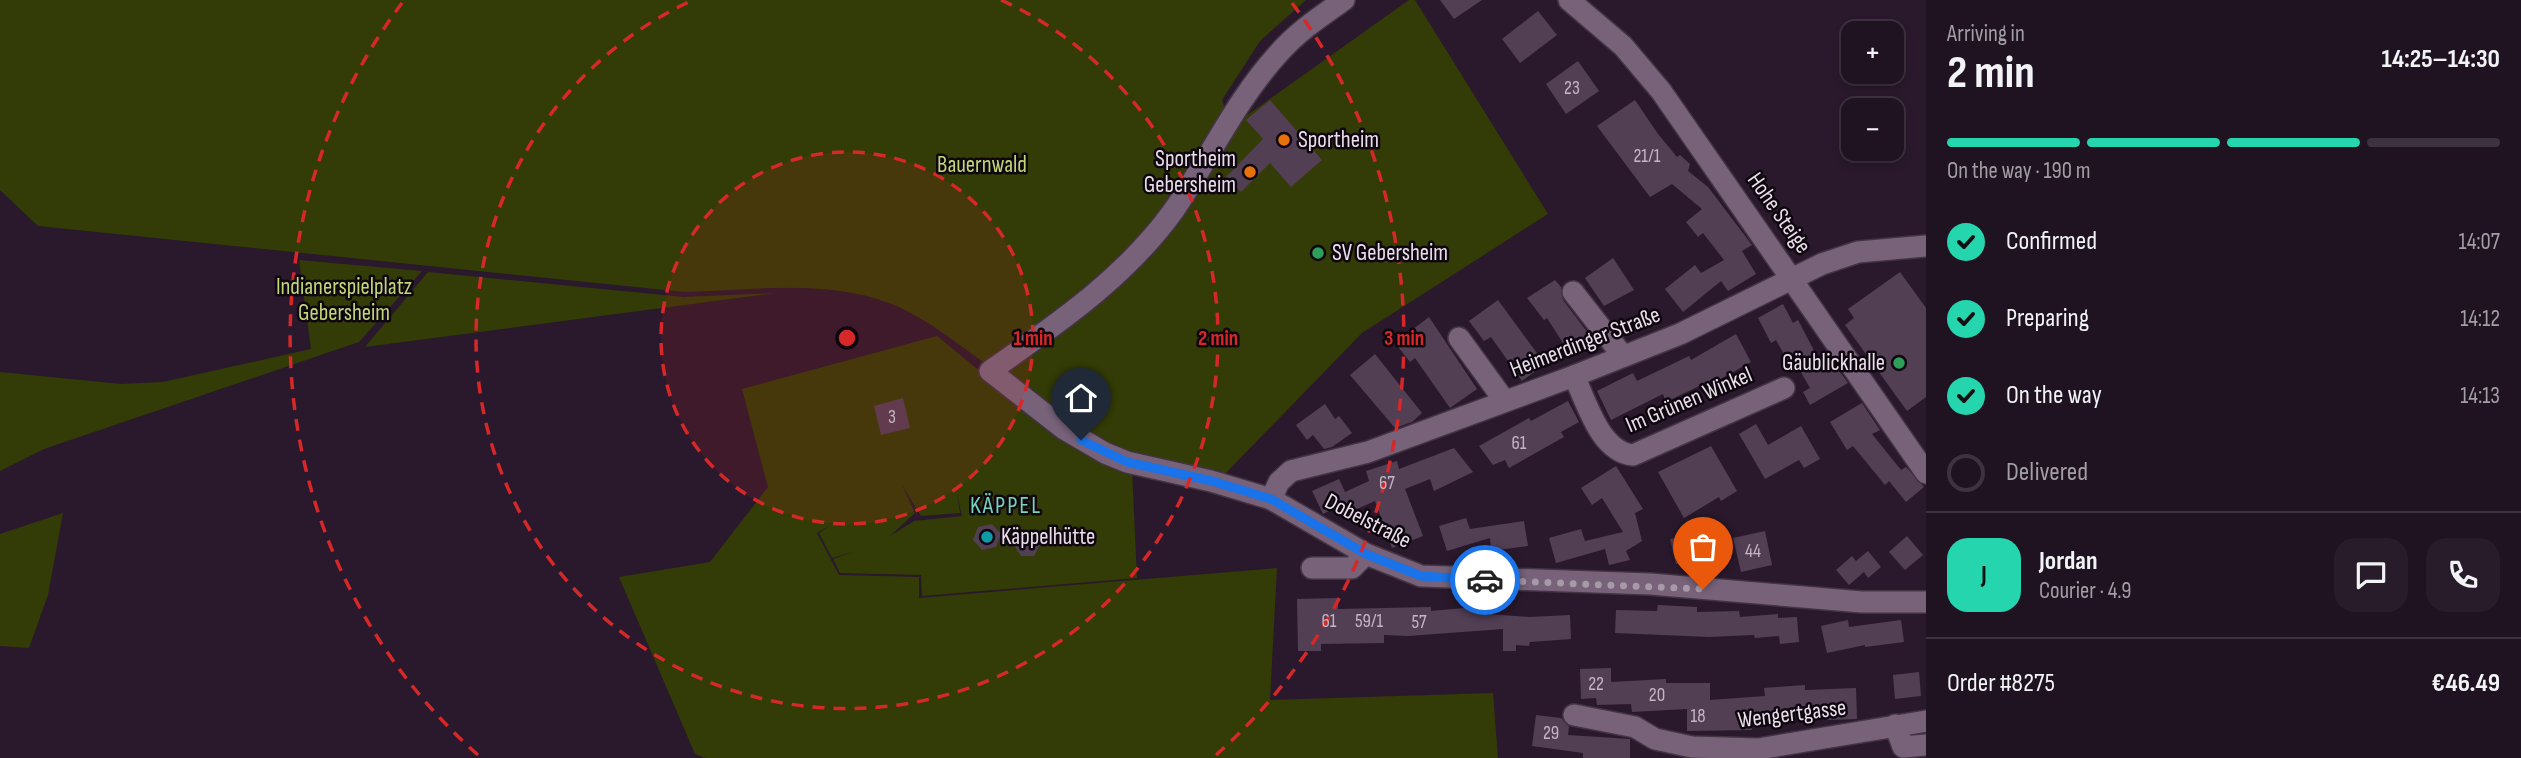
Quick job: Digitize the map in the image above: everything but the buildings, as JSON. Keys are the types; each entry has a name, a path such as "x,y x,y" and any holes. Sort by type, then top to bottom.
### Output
{"street":[{"name":"Dobelstraße","path":"1344,0 1308,26 1278,54 1174,210 1132,260 1052,328 990,371 1073,435 1105,453 1127,462 1212,481 1271,499 1366,554 1421,576 1650,584 1862,602 1926,602"},
{"name":"Hohe Steige","path":"1569,0 1623,46 1661,91 1926,473"},
{"name":"Heimerdinger Straße","path":"1271,499 1279,482 1291,471 1368,452 1574,376 1680,334 1792,277 1858,252 1926,246"},
{"path":"1573,292 1623,356"},
{"path":"1459,338 1504,400"},
{"name":"Im Grünen Winkel","path":"1574,376 1609,445 1620,454 1633,455 1784,388"},
{"path":"1312,568 1352,568 1366,554"},
{"name":"Wengertgasse","path":"1574,715 1635,727 1655,739 1692,747 1758,749 1926,721"},
{"path":"1895,725 1903,747 1926,745"}],"green space":[{"name":"Bauernwald","path":"0,0 1306,0 1260,41 1222,100 1227,116 1194,170 1114,272 989,366 928,323 903,309 840,291 762,288 685,292 38,226 0,190"},
{"name":"SV Gebersheim","path":"1409,0 1415,0 1548,214 1362,333 1222,477 1117,455 1000,369 1097,303 1243,118"},
{"name":"Indianerspielplatz Gebersheim","path":"299,260 422,271 359,342 44,449 0,471 0,372 121,384 163,382 311,349"},
{"path":"428,272 684,297 776,293 365,347"},
{"path":"937,336 987,377 1132,469 1137,578 922,596 921,575 840,573 833,559 852,552 832,558 819,533 831,525 817,533 839,575 919,577 919,598 1277,568 1270,700 1493,693 1498,758 705,758 695,754 619,577 710,562 768,487 742,389","holes":["902,485 921,516 960,513 957,494 962,516 914,521 890,536 915,513"]},
{"path":"63,513 48,595 29,648 0,646 0,534"}],"way so far":[{"path":"1485,580 1650,584 1703,589"}],"place":[{"name":"Sportheim","path":"1284,140"},
{"name":"Sportheim Gebersheim","path":"1250,172"},
{"name":"SV Gebersheim","path":"1318,253"},
{"name":"Gäublickhalle","path":"1899,363"},
{"name":"Käppelhütte","path":"987,537"}],"district":[{"name":"KÄPPEL","path":"1006,505"}],"route":[{"path":"1081,440 1127,462 1212,481 1271,499 1366,554 1421,576 1485,580"}]}
